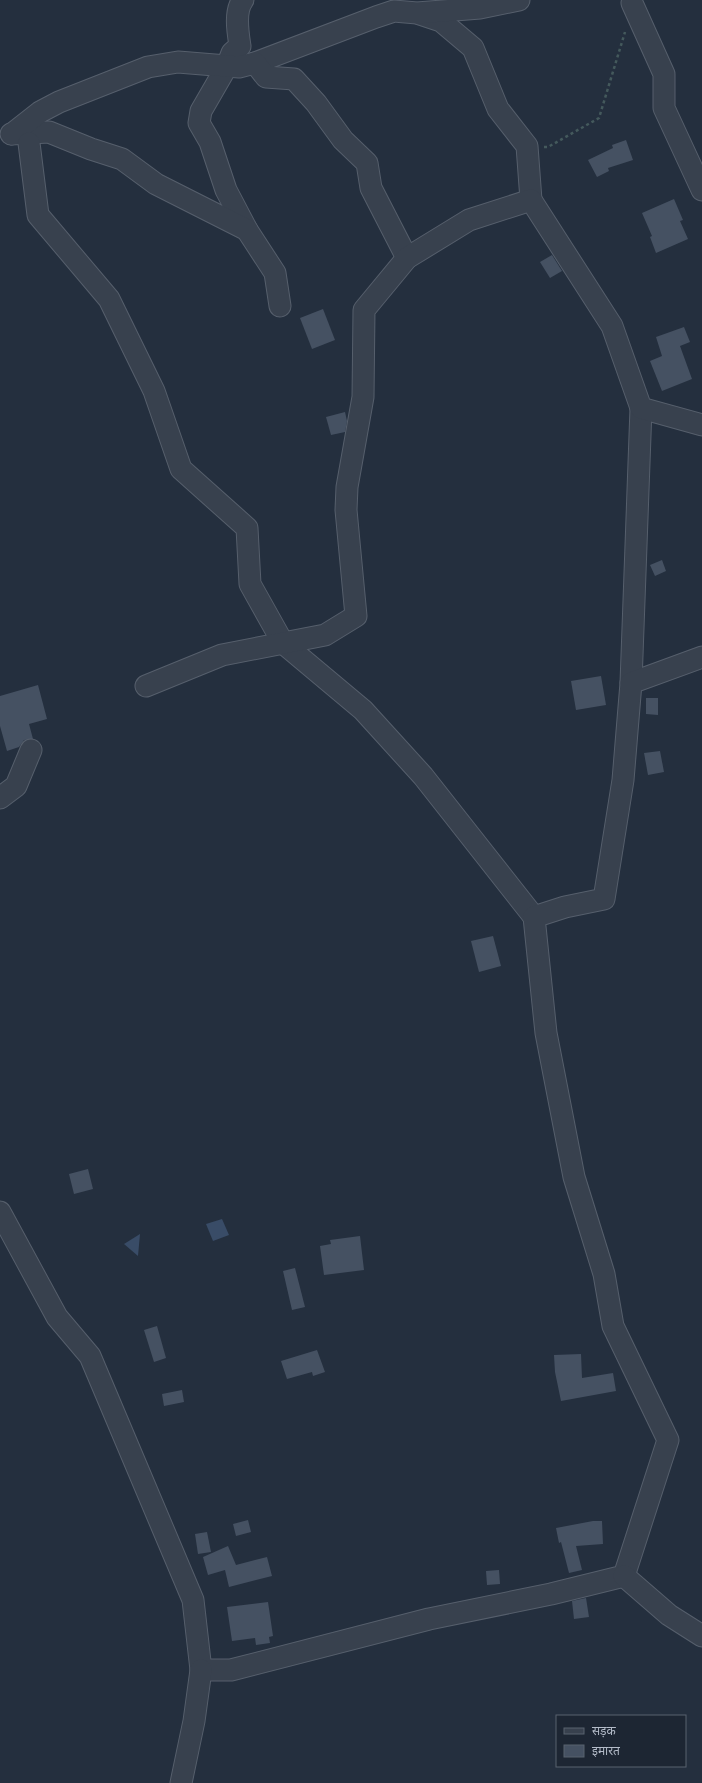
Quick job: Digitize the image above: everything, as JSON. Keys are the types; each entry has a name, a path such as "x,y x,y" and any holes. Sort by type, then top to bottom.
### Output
{"street":[{"path":"243,0 240,4 238,25 240,46 232,53 201,111 199,123 210,142 226,190 247,230 275,273 280,306"},
{"path":"394,0 403,9 441,21 473,48 498,110 527,146 531,200 612,326 641,408 631,683 622,780 604,899 565,907 534,917"},
{"path":"14,137 40,112 59,102 148,67 178,62 239,67 255,63 394,11 417,13 480,8 519,0"},
{"path":"632,3 664,74 664,108 702,190"},
{"path":"255,63 266,77 294,79 316,103 343,140 367,163 371,188 407,258"},
{"path":"14,137 50,132 91,150 122,159 156,184 247,230"},
{"path":"14,137 38,215 109,298 154,391 181,469 247,528 250,584 283,643 363,710 423,776 534,917 546,1033 574,1177 604,1274 613,1326 668,1440 624,1576"},
{"path":"146,686 222,655 325,635 356,616 346,510 347,486 363,397 364,310 407,258 469,220 531,200"},
{"path":"641,408 702,425"},
{"path":"631,683 702,657"},
{"path":"0,798 16,786 31,750"},
{"path":"0,1212 57,1317 90,1356 193,1600 200,1670 194,1721 181,1783"},
{"path":"624,1576 669,1615 702,1636"},
{"path":"200,1670 231,1670 429,1619 551,1594 624,1576"}],"path":[{"path":"527,146 548,147 600,118 632,3"}],"water":[{"path":"222,1219 229,1235 213,1241 206,1224"},
{"path":"140,1234 138,1256 124,1244"}],"building":[{"path":"626,140 633,160 608,168 609,171 597,177 588,160 613,148 612,145"},
{"path":"674,199 683,220 680,221 688,239 656,253 650,237 652,236 642,213"},
{"path":"552,255 562,271 550,278 540,262"},
{"path":"323,309 335,340 312,349 300,318"},
{"path":"684,327 690,342 680,346 692,379 662,391 650,361 662,356 656,337"},
{"path":"345,412 347,421 345,432 331,435 326,417"},
{"path":"662,560 666,571 655,576 650,565"},
{"path":"601,676 606,705 576,710 571,681"},
{"path":"38,685 47,719 29,724 33,739 24,740 19,747 7,751 0,726 0,696"},
{"path":"646,698 658,698 658,715 646,714"},
{"path":"660,751 664,772 648,775 644,753"},
{"path":"493,936 501,966 479,972 471,941"},
{"path":"88,1169 93,1189 74,1194 69,1174"},
{"path":"360,1236 364,1270 324,1275 320,1246 331,1244 330,1240"},
{"path":"295,1268 305,1307 292,1310 283,1271"},
{"path":"157,1326 166,1358 154,1362 144,1330"},
{"path":"317,1350 325,1372 313,1376 312,1372 287,1379 281,1361"},
{"path":"581,1354 582,1378 613,1373 616,1391 561,1401 555,1372 554,1355"},
{"path":"182,1390 184,1402 164,1406 162,1394"},
{"path":"248,1520 251,1532 236,1536 233,1524"},
{"path":"593,1521 602,1521 603,1544 576,1546 582,1570 569,1573 561,1542 559,1543 556,1528"},
{"path":"207,1532 211,1552 198,1554 195,1534"},
{"path":"228,1546 236,1565 267,1557 272,1576 229,1587 225,1570 208,1575 203,1557"},
{"path":"499,1570 500,1584 487,1585 486,1571"},
{"path":"586,1598 589,1617 574,1619 572,1601"},
{"path":"268,1602 273,1636 269,1637 270,1643 256,1645 255,1638 232,1641 227,1607"}]}
